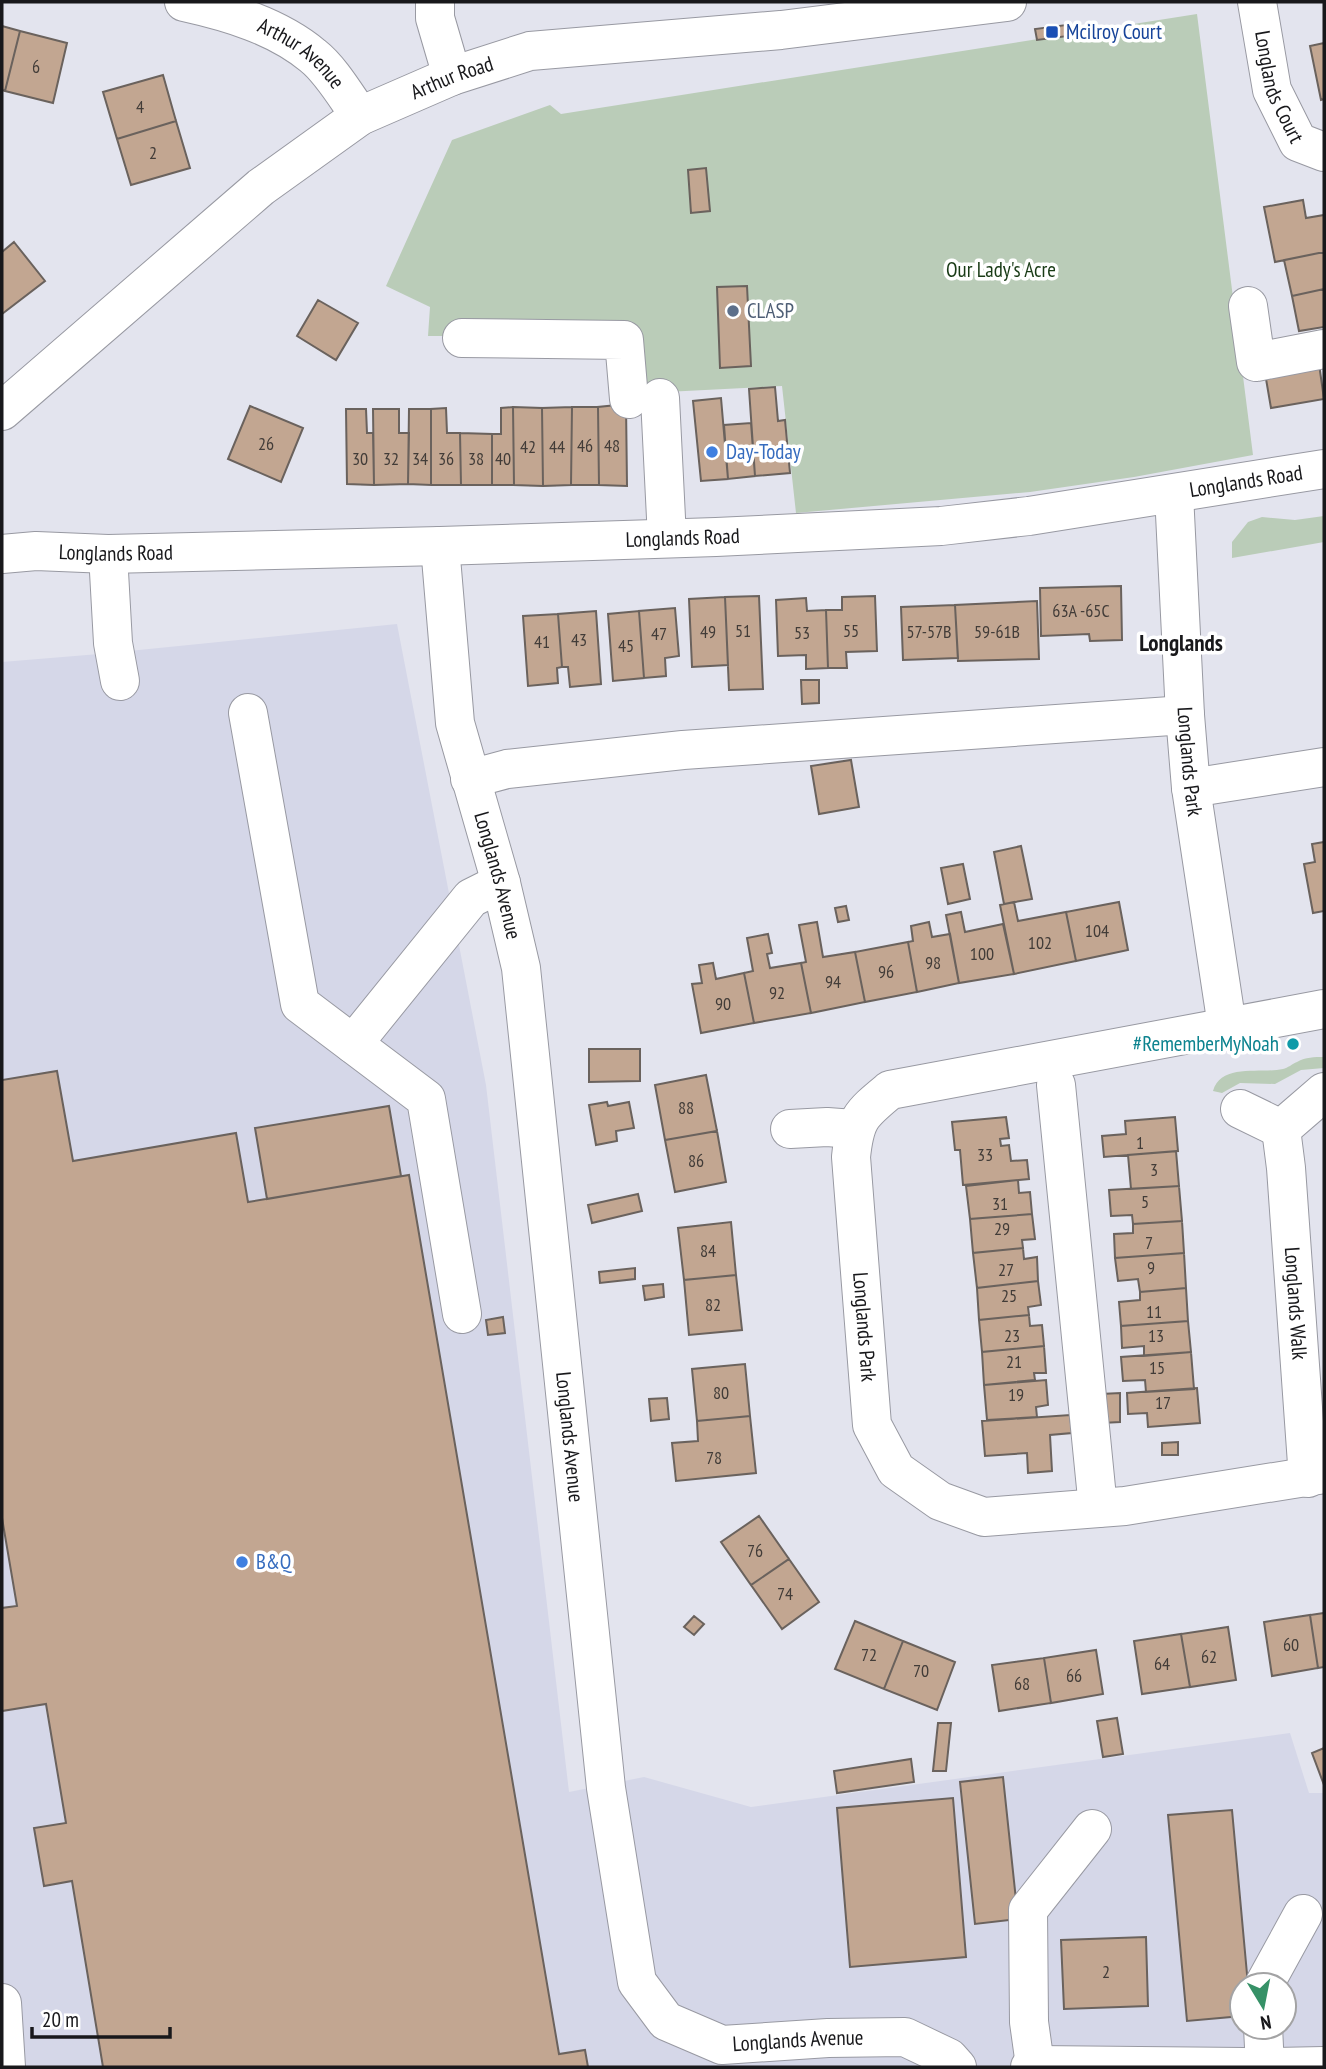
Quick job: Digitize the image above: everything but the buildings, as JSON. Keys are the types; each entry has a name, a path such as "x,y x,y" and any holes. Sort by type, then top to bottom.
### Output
{"street":[{"name":"Arthur Avenue","path":"184,2 212,8 277,32 315,57 360,116"},
{"path":"435,2 435,18 452,76"},
{"name":"Arthur Road","path":"2,411 261,187 360,116 452,76 530,51 779,16 1007,2"},
{"name":"Longlands Court","path":"1257,2 1272,90 1298,142 1324,152"},
{"path":"1248,306 1256,362 1324,349"},
{"path":"462,338 624,340 645,398 667,538"},
{"name":"Longlands Road","path":"2,533 19,552 108,554 440,546 942,526 1029,516 1324,470"},
{"name":"Longlands Park","path":"1174,494 1191,788 1227,1026"},
{"name":"Longlands Avenue","path":"440,546 455,723 501,883 521,968 606,1788 637,1982 666,2021 722,2046 828,2038 905,2037 949,2059 957,2067"},
{"path":"108,554 113,643 120,681"},
{"path":"248,713 300,1004 426,1099 462,1314"},
{"path":"470,779 507,769 692,750 1185,715"},
{"path":"1191,788 1324,767"},
{"path":"353,1044 471,898 501,883"},
{"path":"790,1129 854,1129 868,1108 890,1090 1324,1009"},
{"path":"1056,1085 1098,1508"},
{"path":"1240,1109 1281,1129 1324,1092"},
{"name":"Longlands Park","path":"854,1129 851,1157 872,1425 896,1470 940,1502 984,1517 1098,1508 1316,1476"},
{"name":"Longlands Walk","path":"1281,1129 1316,1476"},
{"path":"1092,1829 1028,1910 1032,2066 1244,2067"},
{"path":"1272,1971 1303,1914"},
{"path":"2,2003 6,2067"},
{"path":"1264,2041 1265,2067"},
{"path":"1275,2067 1324,2066"}],"shaded area":[{"path":"397,624 486,1085 569,1792 644,1777 751,1807 1290,1733 1309,1793 1324,1793 1324,2067 2,2067 2,662"}],"green space":[{"name":"Our Lady's Acre","path":"1197,14 1253,455 1134,477 1030,492 796,513 782,386 646,393 628,336 428,336 430,307 386,286 452,140 550,105 561,114"},
{"path":"1324,516 1324,542 1232,558 1232,542 1248,522 1262,517 1295,520"},
{"path":"1324,1057 1324,1068 1301,1070 1275,1084 1240,1083 1222,1093 1213,1091 1217,1082 1233,1073 1283,1069 1304,1059"}],"place":[{"name":"Mcilroy Court","path":"1052,32"},
{"name":"CLASP","path":"733,311"},
{"name":"Day-Today","path":"712,452"},
{"name":"#RememberMyNoah","path":"1293,1044"},
{"name":"B&Q","path":"242,1562"}],"district":[{"name":"Longlands","path":"1181,643"}]}
